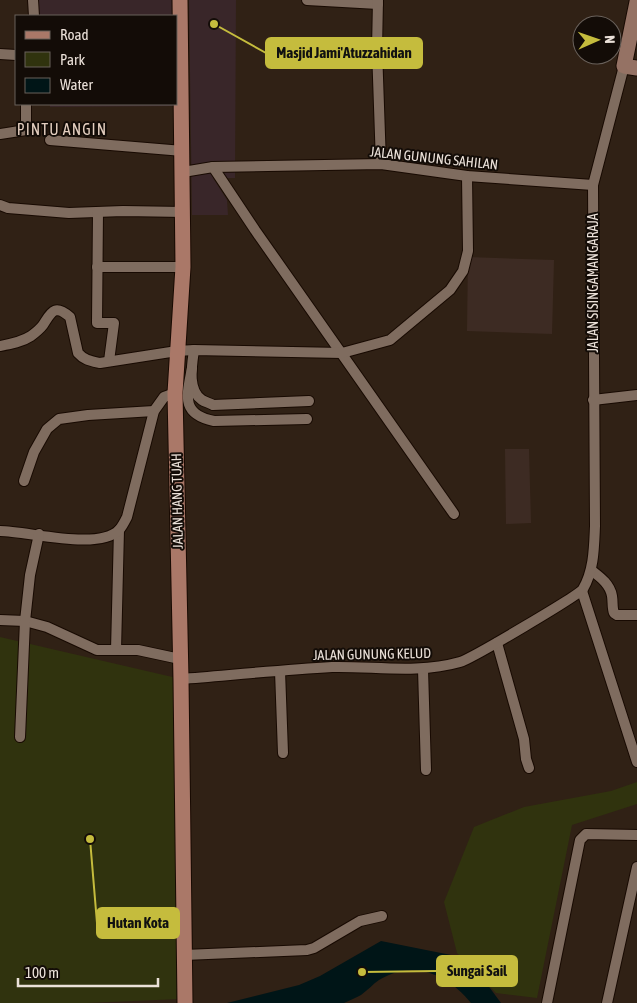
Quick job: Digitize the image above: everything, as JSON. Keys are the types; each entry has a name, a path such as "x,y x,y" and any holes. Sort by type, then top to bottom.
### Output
{"main road":[{"name":"JALAN HANG TUAH","path":"180,0 179,53 184,212 183,267 175,393 185,1003"},
{"name":"JALAN SISINGAMANGARAJA","path":"630,67 633,3"}],"street":[{"path":"33,0 34,15"},
{"path":"307,0 378,2 377,49 381,164"},
{"path":"0,54 15,54"},
{"name":"JALAN SISINGAMANGARAJA","path":"591,570 594,549 593,185 630,67"},
{"path":"0,134 26,130 26,105"},
{"path":"50,140 183,151"},
{"name":"JALAN GUNUNG SAHILAN","path":"183,172 213,166 381,164 466,176 593,185"},
{"path":"213,166 454,514"},
{"path":"0,346 23,340 42,327 49,313 54,310 61,311 70,317 78,353 88,361 100,362 194,350 342,354 390,340 450,290 463,271 468,251 466,176"},
{"path":"0,205 30,211 70,213 184,212"},
{"path":"98,212 97,323 114,323 109,361"},
{"path":"97,267 183,267"},
{"path":"194,350 187,401 192,410 202,419 214,422 307,419"},
{"path":"192,368 193,386 200,399 213,405 309,401"},
{"path":"0,531 79,540 105,537 119,530 128,517 154,411 164,397 175,393"},
{"path":"593,400 637,396"},
{"path":"24,481 34,452 47,428 59,419 88,415 154,411"},
{"path":"116,650 119,530"},
{"path":"20,737 24,621 30,575 39,534"},
{"path":"637,615 616,615 612,611 612,595 609,588 602,578 591,570 582,591 637,762"},
{"name":"JALAN GUNUNG KELUD","path":"181,679 333,667 423,669 462,662 582,591"},
{"path":"0,620 24,621 47,626 97,650 138,650 180,659"},
{"path":"497,643 524,739 529,768"},
{"path":"423,669 426,770"},
{"path":"280,671 283,753"},
{"path":"547,1003 580,840 586,834 637,835"},
{"path":"607,1003 637,867"},
{"path":"184,956 307,950 314,948 360,921 382,916"}],"shaded area":[{"path":"39,0 175,0 175,15 39,15"},
{"path":"189,0 236,0 235,178 213,178 227,200 228,215 192,215"},
{"path":"50,105 177,106 50,107"},
{"path":"468,257 554,260 552,334 467,331"},
{"path":"505,449 529,449 531,523 506,524"}],"green space":[{"path":"0,637 181,679 180,999 87,1003 0,1003"},
{"path":"637,782 637,804 572,825 537,998 496,993 457,953 444,902 474,827 524,807 611,791"}],"water":[{"path":"381,941 456,956 484,980 501,1003 471,1003 452,984 441,977 417,970 392,974 379,980 361,995 344,1003 227,1003 299,985 320,976"}],"place":[{"name":"Masjid Jami'Atuzzahidan","path":"214,24"},
{"name":"Hutan Kota","path":"90,839"},
{"name":"Sungai Sail","path":"362,972"}],"district":[{"name":"PINTU ANGIN","path":"62,129"}]}
